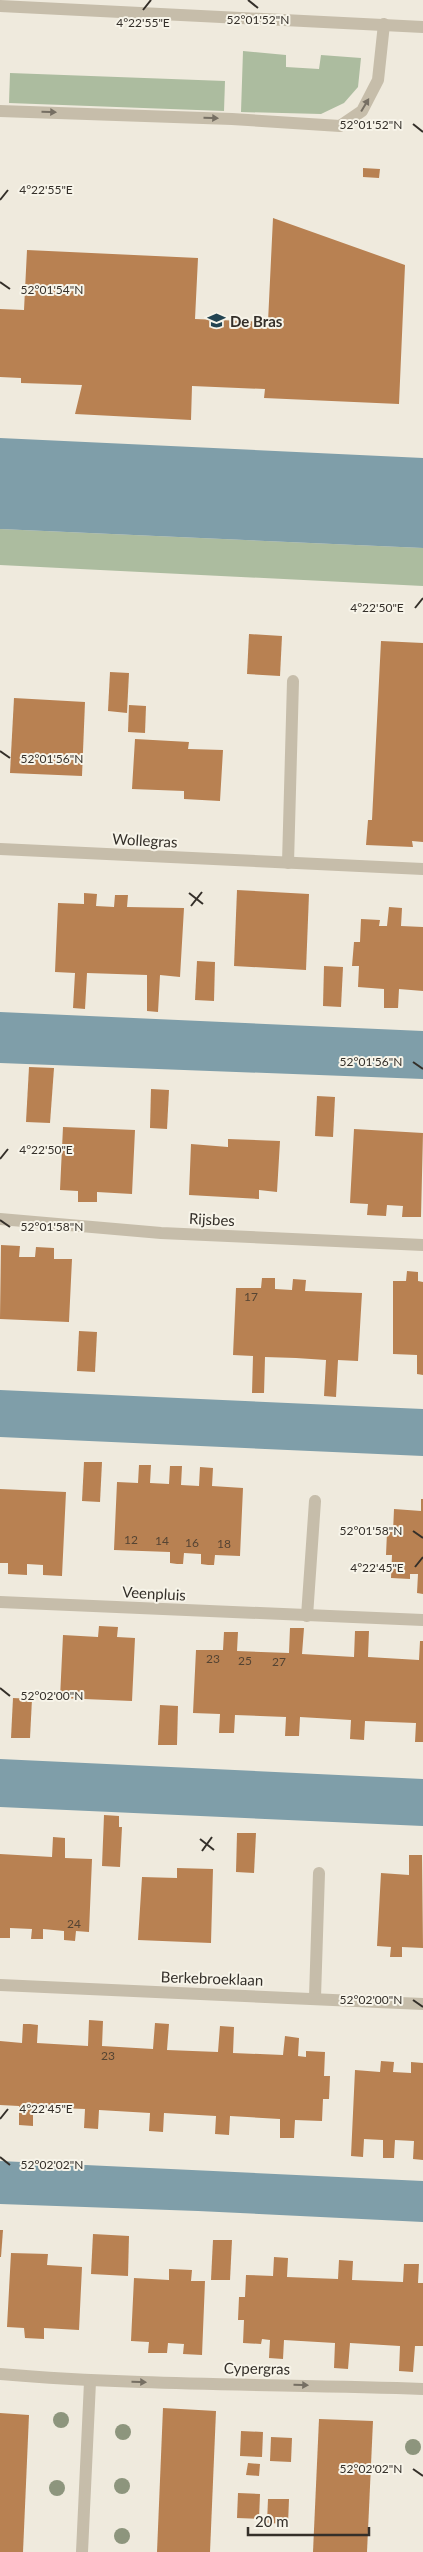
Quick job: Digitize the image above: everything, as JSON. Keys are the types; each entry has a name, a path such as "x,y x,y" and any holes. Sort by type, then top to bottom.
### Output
{"street":[{"path":"0,6 310,23 384,24 423,27"},
{"path":"0,111 232,119 340,126 362,111 378,80 384,24"},
{"path":"288,863 293,681"},
{"name":"Wollegras","path":"0,849 423,869"},
{"name":"Rijsbes","path":"0,1219 160,1233 423,1245"},
{"path":"307,1616 315,1501"},
{"name":"Veenpluis","path":"0,1602 423,1620"},
{"path":"315,1997 319,1873"},
{"name":"Berkebroeklaan","path":"0,1985 315,1997 423,2004"},
{"name":"Cypergras","path":"0,2374 90,2382 267,2384 423,2389"},
{"path":"82,2552 90,2382"}],"green space":[{"path":"243,51 286,55 286,67 319,69 321,55 361,58 358,87 344,103 321,114 241,112"},
{"path":"10,73 225,81 224,111 9,103"},
{"path":"0,529 423,548 423,586 0,565"}],"water":[{"path":"0,438 423,458 423,548 0,529"},
{"path":"0,1012 423,1031 423,1079 0,1063"},
{"path":"0,1390 423,1409 423,1456 0,1437"},
{"path":"0,1759 423,1779 423,1826 0,1807"},
{"path":"0,2161 423,2181 423,2222 0,2204"}],"building":[{"path":"363,168 380,169 379,178 363,177"},
{"path":"273,218 405,265 399,404 264,398 265,389 192,386 191,420 75,414 82,385 21,383 21,378 0,377 0,309 24,310 27,250 198,258 195,319 268,322"},
{"path":"249,634 282,636 280,676 247,674"},
{"path":"381,641 423,643 423,842 412,841 413,847 366,845 368,820 372,820"},
{"path":"110,672 129,673 127,713 108,711"},
{"path":"14,698 85,702 82,776 10,773"},
{"path":"129,705 146,706 145,733 128,732"},
{"path":"135,739 189,742 188,749 223,750 220,801 184,799 184,791 132,789"},
{"path":"237,890 309,894 306,970 234,966"},
{"path":"84,893 97,894 96,906 114,907 115,895 128,895 127,907 184,908 180,977 160,975 158,1012 147,1011 147,975 87,973 85,1009 73,1008 75,973 55,972 58,903 84,904"},
{"path":"389,907 402,908 401,926 423,927 423,991 399,989 398,1008 384,1008 384,989 358,987 359,966 352,966 354,942 360,942 361,919 380,920 379,926 387,926"},
{"path":"197,961 215,962 214,1001 195,1000"},
{"path":"324,966 343,967 341,1007 323,1006"},
{"path":"29,1067 54,1068 50,1123 26,1122"},
{"path":"151,1089 169,1090 167,1129 150,1128"},
{"path":"317,1096 335,1097 333,1137 315,1136"},
{"path":"63,1127 135,1130 132,1194 97,1192 97,1202 78,1202 78,1191 60,1190"},
{"path":"354,1129 423,1133 421,1217 402,1217 403,1206 387,1205 386,1216 367,1215 368,1204 350,1203"},
{"path":"228,1139 280,1141 277,1192 259,1190 259,1199 189,1195 191,1144 228,1147"},
{"path":"1,1245 20,1246 19,1257 35,1257 36,1247 54,1248 54,1259 72,1259 69,1322 0,1319"},
{"path":"407,1271 418,1272 418,1281 423,1282 423,1375 417,1374 417,1355 393,1354 393,1281 406,1281"},
{"path":"262,1278 275,1278 275,1289 292,1290 293,1279 306,1280 305,1291 362,1293 358,1361 338,1360 336,1397 324,1396 326,1360 296,1358 265,1357 264,1393 252,1393 253,1356 233,1355 236,1288 261,1288"},
{"path":"79,1331 97,1332 95,1372 77,1371"},
{"path":"84,1462 102,1462 100,1502 82,1501"},
{"path":"139,1465 151,1465 150,1483 169,1484 170,1466 182,1466 181,1485 199,1486 200,1467 213,1468 212,1486 243,1488 240,1556 215,1555 214,1565 208,1565 201,1564 201,1554 184,1553 183,1564 177,1564 170,1563 170,1552 114,1550 117,1482 138,1483"},
{"path":"0,1489 66,1492 62,1576 43,1575 43,1565 27,1564 27,1575 8,1574 8,1563 0,1563"},
{"path":"421,1499 423,1499 423,1594 417,1593 418,1574 410,1574 410,1579 391,1578 392,1555 386,1555 387,1532 393,1532 394,1509 421,1511"},
{"path":"99,1626 118,1627 117,1637 135,1638 132,1701 60,1698 63,1635 98,1637"},
{"path":"290,1628 304,1628 302,1654 354,1657 355,1631 369,1631 368,1657 419,1660 420,1641 423,1641 423,1742 415,1742 416,1723 365,1721 364,1740 350,1739 351,1720 300,1717 299,1736 285,1736 286,1717 235,1715 234,1733 219,1733 220,1714 193,1713 196,1650 223,1650 224,1632 238,1632 237,1651 289,1653"},
{"path":"13,1698 32,1699 30,1738 11,1738"},
{"path":"160,1705 178,1706 177,1745 158,1745"},
{"path":"104,1815 119,1816 119,1827 122,1827 120,1867 102,1866"},
{"path":"237,1833 256,1833 254,1873 236,1872"},
{"path":"53,1837 65,1838 65,1858 92,1859 89,1932 76,1931 75,1941 64,1940 64,1931 43,1929 43,1939 31,1939 32,1929 10,1928 10,1938 0,1938 0,1854 52,1857"},
{"path":"409,1855 422,1855 423,1948 402,1947 402,1957 390,1957 391,1947 377,1946 381,1873 409,1875"},
{"path":"177,1868 213,1869 211,1943 138,1940 142,1877 177,1878"},
{"path":"89,2020 103,2021 102,2046 153,2049 155,2023 169,2024 167,2050 218,2052 220,2026 234,2027 233,2053 283,2055 285,2036 299,2038 298,2056 306,2057 306,2051 325,2052 324,2076 330,2076 329,2099 323,2099 322,2121 295,2120 294,2138 280,2138 280,2119 230,2116 229,2135 215,2134 216,2116 164,2113 163,2132 149,2131 150,2113 99,2110 98,2129 84,2128 85,2109 33,2107 33,2126 19,2125 19,2106 0,2105 0,2041 22,2043 23,2024 30,2024 38,2025 37,2043 88,2046"},
{"path":"381,2061 394,2062 393,2072 411,2073 411,2062 423,2063 423,2160 413,2159 414,2141 395,2140 394,2158 383,2158 383,2140 364,2139 363,2157 351,2156 355,2070 380,2072"},
{"path":"0,2230 3,2230 1,2257 0,2257"},
{"path":"93,2234 129,2236 128,2276 91,2274"},
{"path":"213,2240 232,2240 230,2280 211,2280"},
{"path":"11,2253 48,2254 47,2265 82,2267 79,2330 44,2328 44,2339 25,2338 24,2328 7,2327"},
{"path":"274,2257 288,2258 287,2277 338,2279 339,2260 353,2261 352,2280 403,2282 404,2264 419,2264 418,2283 423,2283 423,2346 415,2346 413,2372 399,2371 400,2346 350,2343 348,2369 334,2368 335,2343 284,2340 283,2359 269,2358 270,2340 262,2339 261,2344 243,2343 244,2320 238,2320 239,2297 245,2297 246,2275 273,2276"},
{"path":"169,2269 192,2270 191,2281 205,2281 202,2355 183,2354 184,2344 168,2343 167,2353 148,2353 149,2342 131,2341 134,2278 169,2280"},
{"path":"163,2408 216,2411 210,2552 157,2552"},
{"path":"0,2413 29,2415 23,2552 0,2552"},
{"path":"319,2419 373,2421 367,2552 313,2552"},
{"path":"241,2431 263,2432 262,2457 240,2456"},
{"path":"271,2437 292,2438 291,2462 270,2461"},
{"path":"248,2463 260,2464 259,2476 246,2475"},
{"path":"238,2493 260,2494 259,2519 237,2518"},
{"path":"268,2499 289,2499 288,2524 267,2523"}],"place":[{"name":"De Bras","path":"216,321"}]}
